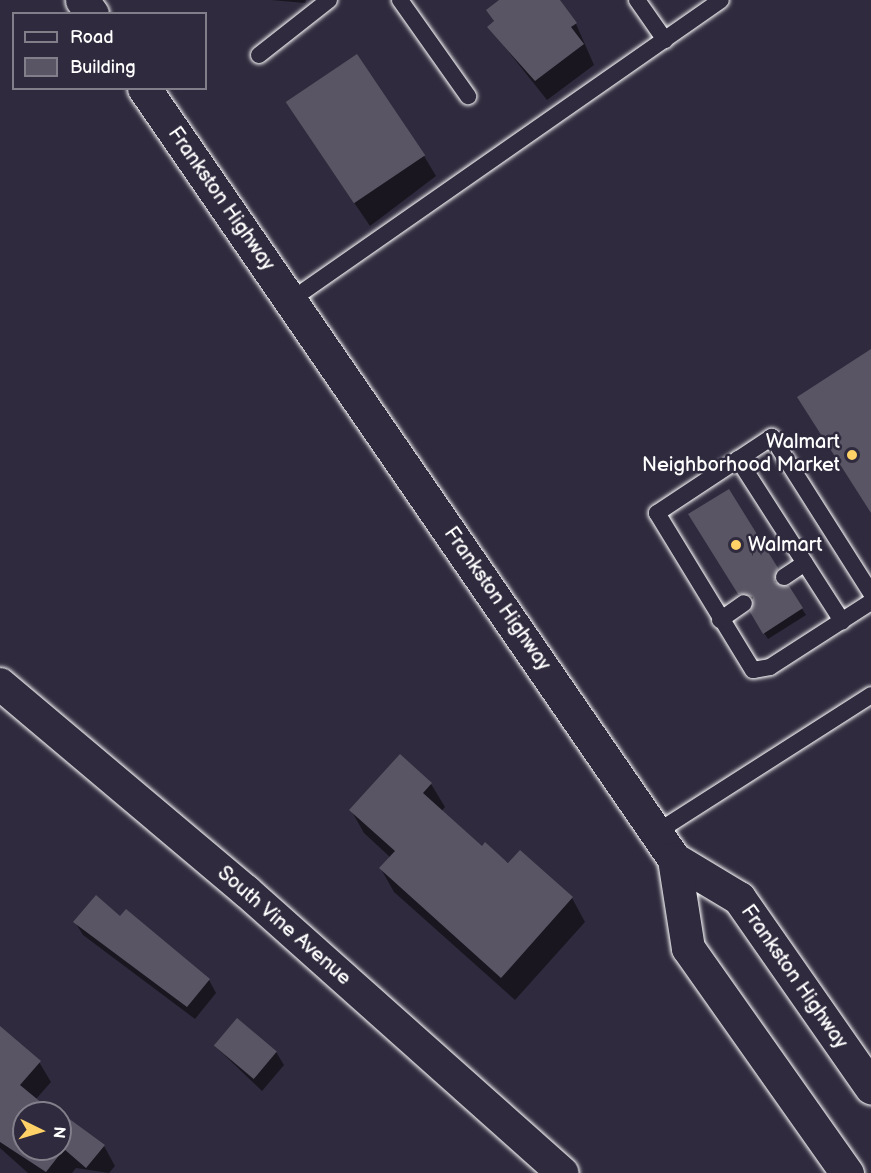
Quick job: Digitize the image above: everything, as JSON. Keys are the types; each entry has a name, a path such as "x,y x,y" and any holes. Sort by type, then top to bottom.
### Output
{"main road":[{"name":"Frankston Highway","path":"145,90 674,859 739,898 871,1087"},
{"path":"674,859 688,948 847,1173"}],"street":[{"name":"South Vine Avenue","path":"0,684 246,891 563,1173"}],"lane":[{"path":"260,55 329,0"},
{"path":"400,0 468,96"},
{"path":"637,0 664,40"},
{"path":"291,300 721,0"},
{"path":"871,593 772,437 657,513 748,664 762,671 871,602"},
{"path":"738,459 842,621"},
{"path":"784,577 805,563"},
{"path":"720,620 744,603"},
{"path":"657,832 871,695"}],"building":[{"path":"499,0 560,0 577,23 571,27 584,44 535,81 487,27 494,21 486,10"},
{"path":"357,54 425,155 354,203 286,102"},
{"name":"Walmart Neighborhood Market","path":"871,349 871,513 797,397"},
{"name":"Walmart","path":"729,489 778,568 775,582 789,586 803,608 763,634 750,612 753,597 738,594 688,514"},
{"path":"400,754 432,783 423,793 482,846 485,842 508,863 520,850 573,897 501,978 379,868 395,851 349,810"},
{"path":"96,895 120,916 126,909 210,979 187,1007 73,922"},
{"path":"237,1018 277,1051 254,1079 214,1046"},
{"path":"0,1026 41,1061 20,1085 39,1101 12,1101 12,1150 0,1142"},
{"path":"72,1121 105,1145 86,1168 72,1156"},
{"path":"29,1161 55,1161 46,1172"}],"place":[{"name":"Walmart Neighborhood Market","path":"852,455"},
{"name":"Walmart","path":"736,545"}]}
